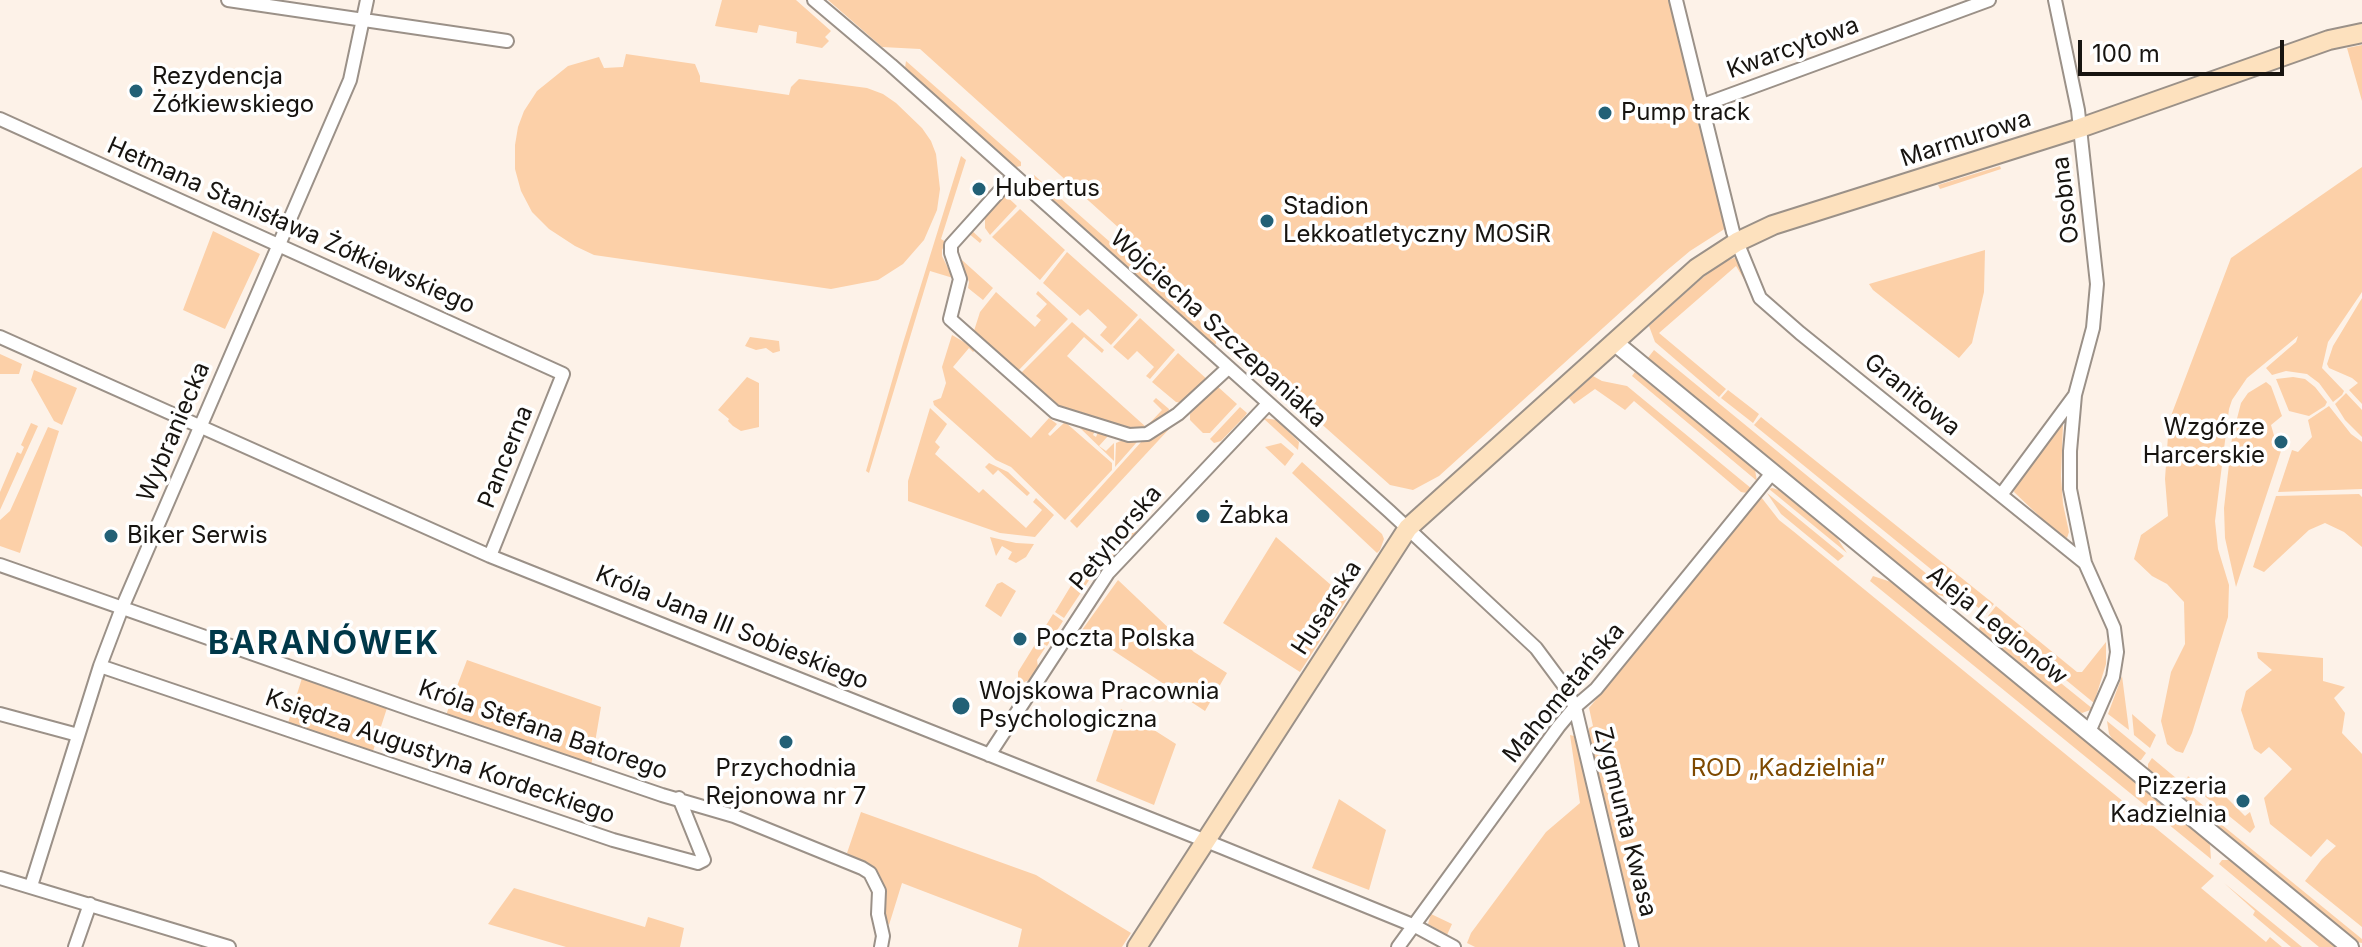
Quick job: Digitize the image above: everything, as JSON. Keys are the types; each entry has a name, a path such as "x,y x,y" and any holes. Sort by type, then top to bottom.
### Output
{"main road":[{"name":"Marmurowa","path":"1614,342 1697,268 1737,242 1779,223 2080,128 2277,57 2362,33"},
{"name":"Husarska","path":"1137,947 1408,528 1614,342"}],"street":[{"path":"228,0 507,41"},
{"name":"Wybraniecka","path":"31,886 100,666 122,608 350,80 367,0"},
{"name":"Wojciecha Szczepaniaka","path":"814,0 1408,528 1415,538 1536,648 1565,687 1575,707"},
{"name":"Granitowa","path":"1676,0 1737,242 1756,290 1766,304 2085,563"},
{"name":"Kwarcytowa","path":"1703,105 1989,0"},
{"name":"Osobna","path":"2055,0 2080,128 2097,289 2093,328 2075,395 2070,489 2085,563 2114,628 2117,652 2113,677 2089,732"},
{"name":"Hetmana Stanisława Żółkiewskiego","path":"0,119 563,374"},
{"path":"1014,175 951,245 960,279 950,319 1055,412 1129,435 1147,434 1178,414 1228,368"},
{"name":"Króla Jana III Sobieskiego","path":"0,337 490,556 1415,926 1454,947"},
{"name":"Aleja Legionów","path":"1614,342 2350,947"},
{"name":"Pancerna","path":"490,556 563,374"},
{"name":"Osobna","path":"2001,495 2075,395"},
{"name":"Petyhorska","path":"989,755 1108,573 1268,404"},
{"name":"Mahometańska","path":"1398,947 1575,707 1596,689 1772,473"},
{"name":"Króla Stefana Batorego","path":"0,565 442,720 662,795 734,816 862,868 870,873 879,891 881,947"},
{"name":"Księdza Augustyna Kordeckiego","path":"100,666 613,840 698,863 704,860 679,798"},
{"name":"Zygmunta Kwasa","path":"1575,707 1632,947"},
{"path":"0,714 78,735"},
{"path":"0,878 229,947"},
{"path":"75,947 90,904"}],"green space":[{"path":"722,0 796,0 831,31 825,37 829,41 822,48 796,43 797,32 759,25 757,33 715,26"},
{"path":"828,0 1671,0 1726,228 1690,251 1665,272 1439,476 1413,490 1390,485 1235,347 1229,327 920,49 882,47"},
{"path":"2362,45 2362,101 2347,48"},
{"path":"626,54 695,64 700,82 789,95 791,87 799,79 867,88 883,94 922,128 936,154 940,189 937,210 924,240 903,264 878,280 831,289 594,255 575,246 549,229 532,212 521,191 515,169 518,127 537,91 568,66 599,57 604,68 623,67"},
{"path":"906,61 1021,162 1021,166 1016,167 905,68"},
{"path":"961,156 966,160 941,239 946,242 942,256 953,278 930,271 869,473 866,471 903,343"},
{"path":"2000,166 2001,169 1940,189 1938,185"},
{"path":"2362,167 2362,292 2328,342 2322,368 2344,391 2342,395 2333,402 2319,383 2307,374 2286,371 2272,375 2266,368 2296,342 2298,336 2247,378 2229,409 2215,521 2218,549 2229,585 2228,617 2192,733 2183,753 2176,751 2167,744 2161,721 2171,672 2185,644 2184,602 2167,584 2152,576 2134,559 2141,535 2168,516 2165,479 2169,421 2231,258"},
{"path":"1034,175 1212,332 1216,344 1032,181"},
{"path":"1003,193 1017,206 990,235 985,228 985,214"},
{"path":"1020,209 1065,250 1040,280 992,237"},
{"path":"969,228 982,240 980,243 968,233 952,251 993,288 983,300 968,288 963,267 951,250"},
{"path":"213,231 260,254 225,329 183,310"},
{"path":"1985,250 1984,292 1972,343 1959,358 1869,284"},
{"path":"1067,252 1138,315 1111,345 1100,335 1107,327 1088,309 1080,316 1043,283"},
{"path":"1736,257 1747,279 1745,281 1736,266 1659,333 1726,389 1719,397 1655,342 1649,326 1701,279 1720,264"},
{"path":"1038,291 1068,319 1016,373 973,334 980,312 996,292 1035,327 1041,320 1036,316 1047,304 1036,294"},
{"path":"2362,298 2362,404 2349,390 2358,383 2327,364 2333,346"},
{"path":"1140,318 1175,350 1150,379 1146,376 1154,367 1137,351 1128,360 1113,347"},
{"path":"1072,322 1104,350 1102,353 1084,337 1067,356 1146,427 1162,410 1153,401 1156,398 1169,409 1168,414 1147,429 1135,432 1054,408 1019,375"},
{"path":"952,335 976,349 973,352 969,348 953,367 1031,438 1049,418 1057,424 1048,434 1050,436 1065,422 1112,463 1112,470 1065,520 1011,467 996,460 934,405 933,401 941,398 946,383 942,367"},
{"path":"750,337 779,341 780,351 773,353 766,348 756,350 745,346"},
{"path":"1654,350 1950,593 1946,597 1935,594 1647,359"},
{"path":"1178,353 1209,381 1182,403 1176,402 1152,382"},
{"path":"0,354 22,364 19,374 0,374"},
{"path":"34,370 77,388 62,425 54,421 31,380"},
{"path":"1635,372 1755,470 1757,481 1632,376"},
{"path":"1593,376 1627,386 1752,489 1747,493 1741,492 1634,401 1625,410 1595,389 1574,404 1569,398"},
{"path":"747,377 759,383 759,427 741,431 718,410"},
{"path":"2276,379 2305,379 2315,387 2327,402 2325,406 2309,416 2289,411"},
{"path":"2266,382 2271,386 2282,416 2271,425 2277,446 2282,448 2236,587 2225,538 2224,508 2232,438 2241,403 2248,393"},
{"path":"1217,386 1237,404 1210,433 1203,433 1190,420 1190,414"},
{"path":"1728,390 1759,414 1753,423 1721,398"},
{"path":"2346,393 2362,410 2362,437 2335,404"},
{"path":"2329,406 2351,434 2362,442 2362,489 2278,492 2292,450 2298,452 2312,437 2308,420"},
{"path":"1240,407 1247,413 1245,416 1221,441 1214,443 1210,439"},
{"path":"930,408 947,424 935,442 940,447 935,454 979,493 983,489 1026,528 1042,510 1033,502 1036,498 1054,515 1035,537 1000,533 908,501 908,481"},
{"path":"1761,417 1994,604 1986,614 1754,425"},
{"path":"1263,418 1277,420 1299,442 1298,450"},
{"path":"31,423 38,426 0,510 0,492 17,452 21,454 24,447 21,445"},
{"path":"2061,423 2061,476 2069,532 2067,538 2059,535 2014,492 2015,485"},
{"path":"1078,426 1095,431 1093,435 1096,437 1098,432 1108,436 1099,446 1106,451 1114,443 1114,461"},
{"path":"48,427 59,431 20,553 0,546 0,520 10,511"},
{"path":"1171,427 1077,528 1070,521 1142,441"},
{"path":"1123,440 1137,442 1115,467 1116,443"},
{"path":"1281,443 1294,454 1285,466 1265,447"},
{"path":"1302,462 1382,534 1384,539 1377,553 1292,473"},
{"path":"989,463 1008,472 1030,493 1027,496 998,470 993,475 985,467"},
{"path":"1769,489 1779,490 1837,538 1847,553"},
{"path":"1767,493 1844,556 1838,561 1781,514"},
{"path":"2359,494 2362,497 2362,547 2344,532 2325,523 2309,530 2264,572 2253,567 2276,496"},
{"name":"ROD „Kadzielnia”","path":"1761,497 1779,520 2213,875 2201,888 2266,942 2270,937 2282,947 1638,947 1587,747 1589,728 1593,726 1589,708"},
{"path":"1138,531 1103,568 1096,564 1123,533"},
{"path":"990,537 1034,544 1026,557 1016,563 1008,559 1012,552 1002,546 996,556"},
{"path":"1276,537 1347,599 1300,672 1223,623"},
{"path":"1092,566 1101,571 1093,574 1084,588 1073,582 1082,569"},
{"path":"1873,576 1894,583 2206,839 2210,845 2211,859 1870,581"},
{"path":"1118,580 1194,652 1227,673 1205,711 1082,630"},
{"path":"1002,582 1016,591 1001,617 985,606 997,584"},
{"path":"1072,584 1082,591 1064,618 1055,612"},
{"path":"1996,606 2077,672 2082,672 2106,642 2106,664 2094,703 1988,616"},
{"path":"1053,614 1063,621 1047,646 1037,640"},
{"path":"1984,621 2093,709 2082,713 2073,708 1978,630"},
{"path":"1036,643 1045,648 1037,660 1038,667 1030,680 1018,684 1018,672"},
{"path":"2257,652 2323,658 2323,681 2345,687 2334,698 2345,713 2342,733 2362,754 2362,927 2305,881 2336,846 2327,839 2311,857 2270,824 2264,798 2292,769 2269,747 2261,754 2254,749 2241,710 2246,691 2272,670 2258,658"},
{"path":"467,660 601,707 591,766 446,715"},
{"path":"2122,676 2129,730 2108,714"},
{"path":"302,678 387,708 373,751 288,723"},
{"path":"1121,709 1176,744 1154,805 1096,781"},
{"path":"2132,714 2156,735 2150,748 2134,735"},
{"path":"2107,721 2146,753 2141,760 2136,761 2117,746 2109,734"},
{"path":"1570,735 1574,736 1584,768 1628,947 1475,947 1467,943 1471,933 1546,832 1580,803"},
{"path":"2152,758 2176,778 2172,786 2167,787 2148,771"},
{"path":"2188,776 2210,795 2222,793 2245,816 2250,812 2255,827 2250,833 2186,781"},
{"path":"2180,786 2212,813 2211,816 2362,939 2362,943 2356,942 2178,795"},
{"path":"1339,799 1386,830 1369,890 1312,868"},
{"path":"861,812 1036,875 1131,933 1122,947 1018,947 1022,929 902,883 889,925 883,917 885,889 880,876 869,865 847,853"},
{"path":"2222,860 2232,860 2337,947 2319,947 2219,864"},
{"path":"2224,883 2302,947 2291,947 2253,915 2255,911"},
{"path":"514,888 645,927 648,917 684,928 680,947 566,947 488,924"},
{"path":"1431,914 1452,924 1447,935 1428,924"}],"place":[{"name":"Rezydencja Żółkiewskiego","path":"136,91"},
{"name":"Pump track","path":"1605,113"},
{"name":"Hubertus","path":"979,189"},
{"name":"Stadion Lekkoatletyczny MOSiR","path":"1267,221"},
{"name":"Wzgórze Harcerskie","path":"2281,442"},
{"name":"Żabka","path":"1203,516"},
{"name":"Biker Serwis","path":"111,536"},
{"name":"Poczta Polska","path":"1020,639"},
{"name":"Wojskowa Pracownia Psychologiczna","path":"961,706"},
{"name":"Przychodnia Rejonowa nr 7","path":"786,742"},
{"name":"Pizzeria Kadzielnia","path":"2243,801"}],"district":[{"name":"BARANÓWEK","path":"324,644"}]}
